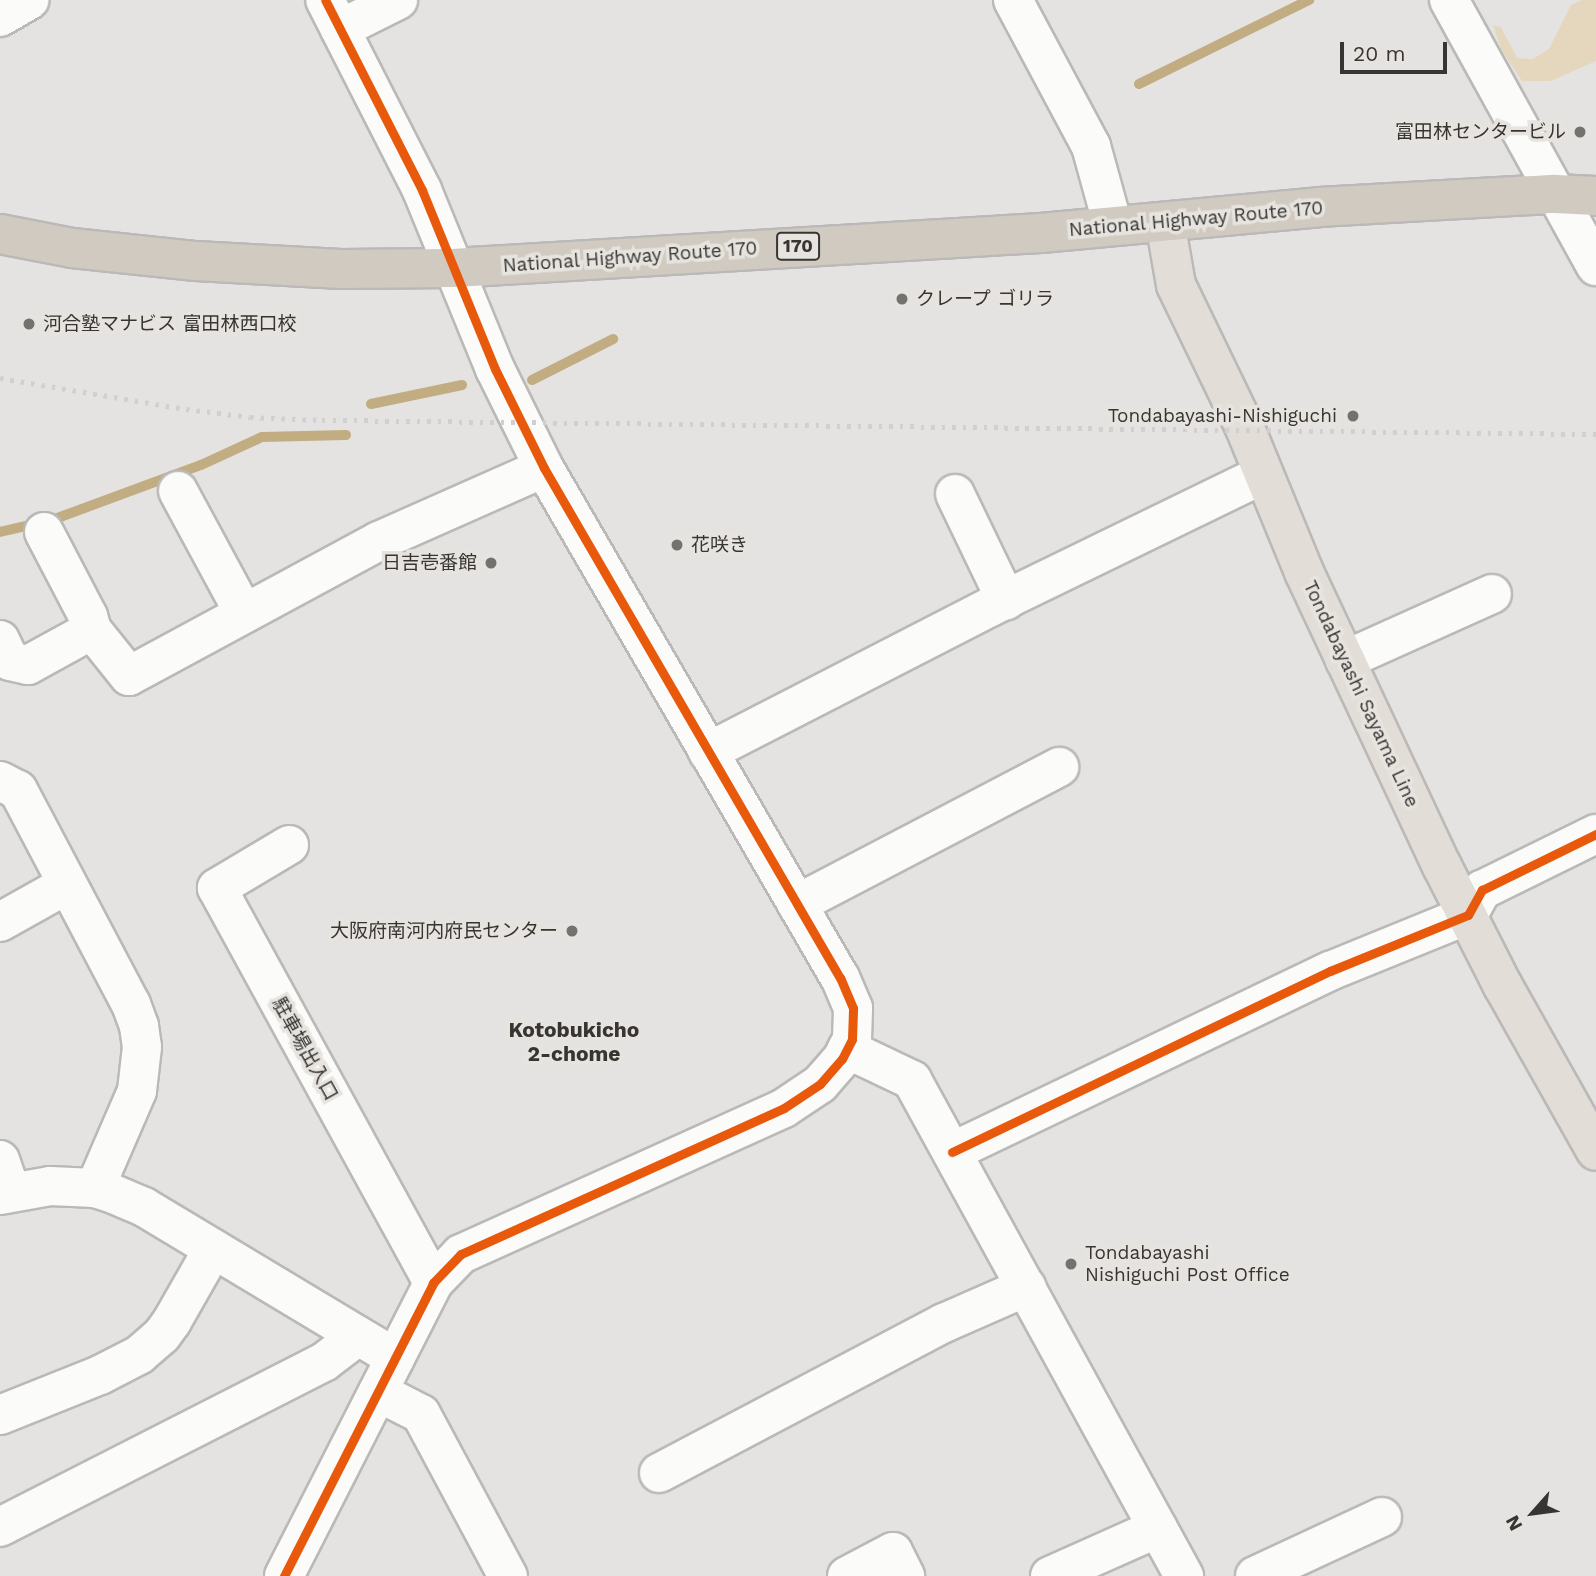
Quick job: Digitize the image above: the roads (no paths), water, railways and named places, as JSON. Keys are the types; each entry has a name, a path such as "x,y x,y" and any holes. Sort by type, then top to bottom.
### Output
{"highway":[{"name":"National Highway Route 170","path":"0,234 72,248 196,261 341,269 453,268 1113,226 1319,207 1555,194 1596,196"}],"main road":[{"name":"Tondabayashi Sayama Line","path":"1165,222 1176,285 1245,428 1262,475 1346,660 1468,915 1596,1151"}],"street":[{"path":"0,17 30,0"},
{"path":"284,1576 433,1283 461,1254 784,1108 820,1084 847,1049 852,1038 853,1008 840,978 709,752 631,649 501,382 422,190 333,15 398,0"},
{"path":"1013,0 1091,146 1113,226"},
{"path":"1449,0 1596,266"},
{"path":"44,532 88,616 92,630 129,676 379,541 544,468"},
{"path":"709,752 1006,600 1262,475"},
{"path":"178,491 244,613"},
{"path":"955,494 1006,600"},
{"path":"1346,660 1492,594"},
{"path":"0,640 10,661 28,665 92,630"},
{"path":"797,904 1059,766"},
{"path":"0,781 18,790 131,1004 142,1046 137,1091 95,1188"},
{"path":"952,1152 1330,971 1468,915 1482,890 1596,834"},
{"name":"駐車場出入口","path":"289,845 217,888 433,1283"},
{"path":"0,922 66,885"},
{"path":"847,1049 912,1080 1184,1576"},
{"path":"4,1182 95,1188 144,1208 395,1358"},
{"path":"0,1415 100,1375 139,1355 162,1335 213,1249"},
{"path":"659,1473 944,1323 1026,1287"},
{"path":"0,1527 324,1362 358,1336"},
{"path":"378,1392 421,1414 508,1576"},
{"path":"1255,1576 1382,1517"},
{"path":"1050,1576 1158,1528"},
{"path":"847,1576 893,1552 905,1576"}],"waterway":[{"path":"1139,84 1309,0"},
{"path":"532,380 613,339"},
{"path":"371,404 462,385"},
{"path":"0,532 52,520 201,465 262,437 346,435"}],"railway":[{"path":"0,378 186,409 250,417 322,420 1596,434"}],"place":[{"name":"富田林センタービル","path":"1580,132"},
{"name":"クレープ ゴリラ","path":"902,299"},
{"name":"河合塾マナビス 富田林西口校","path":"29,324"},
{"name":"Tondabayashi-Nishiguchi","path":"1353,416"},
{"name":"花咲き","path":"677,545"},
{"name":"日吉壱番館","path":"491,563"},
{"name":"大阪府南河内府民センター","path":"572,931"},
{"name":"Tondabayashi Nishiguchi Post Office","path":"1071,1264"}],"district":[{"name":"Kotobukicho 2-chome","path":"574,1042"}]}
